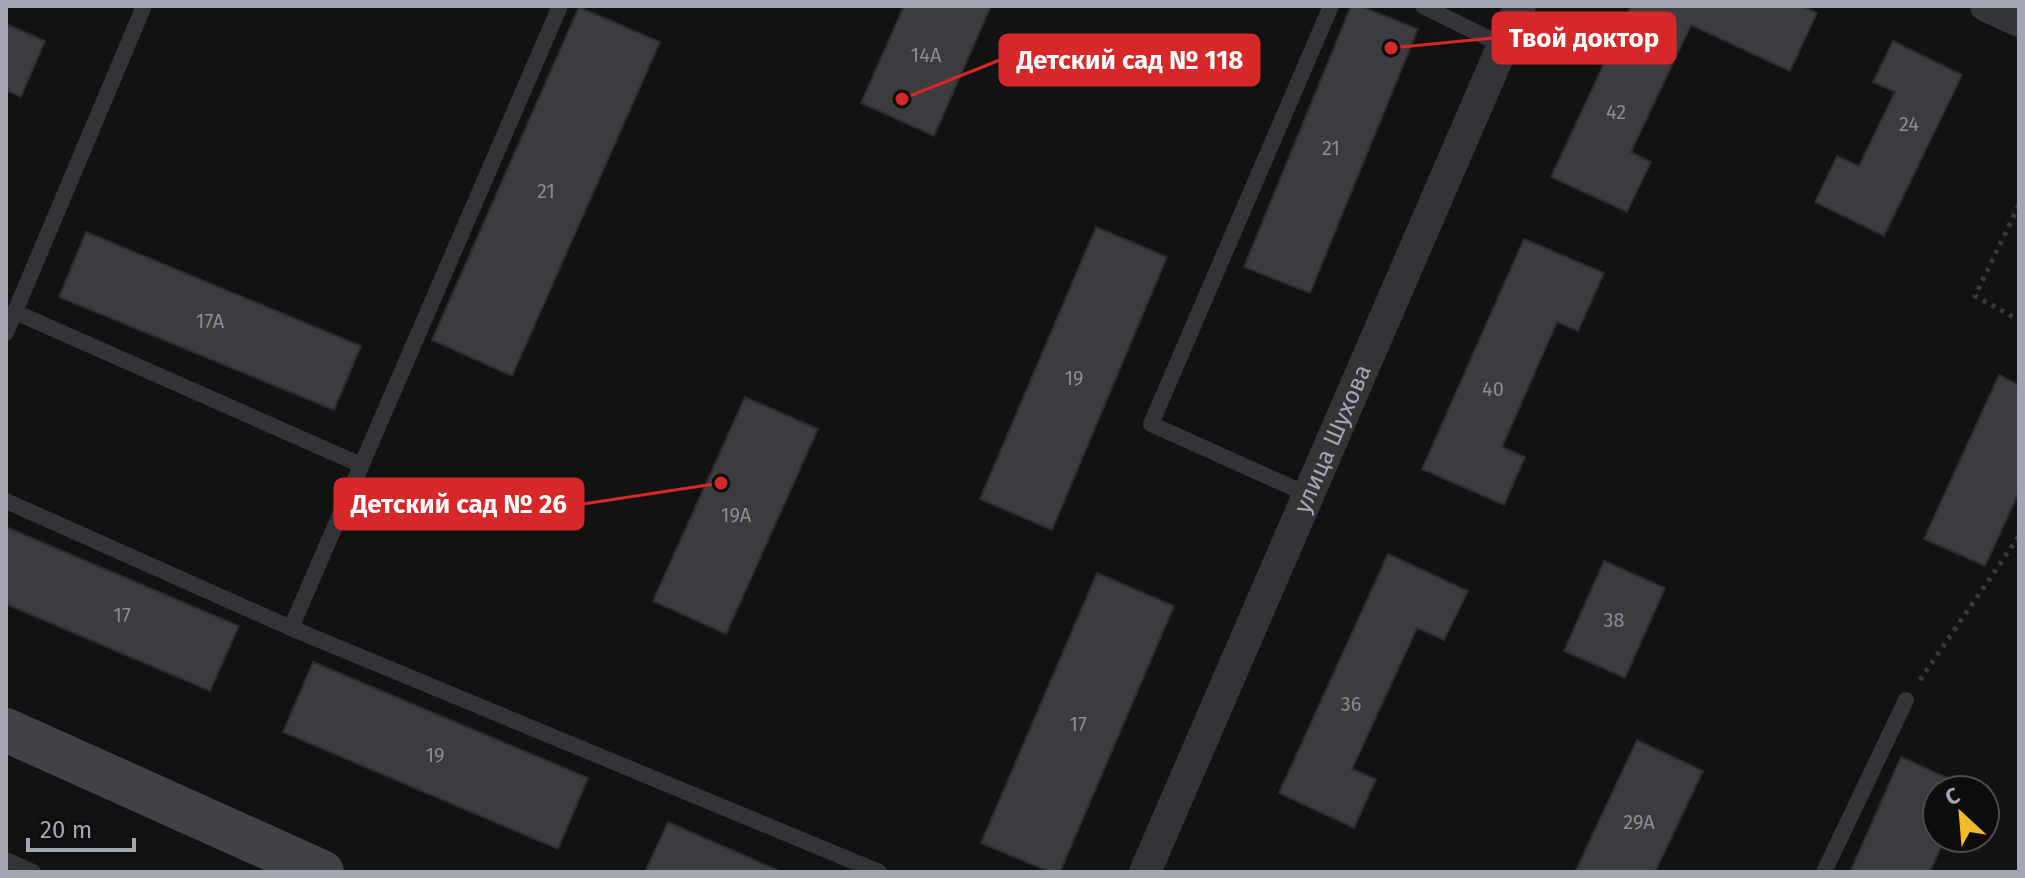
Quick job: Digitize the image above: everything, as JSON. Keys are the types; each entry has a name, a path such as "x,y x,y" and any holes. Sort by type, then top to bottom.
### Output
{"main road":[{"path":"6,730 322,872"}],"street":[{"name":"улица Шухова","path":"1145,872 1311,496 1520,6"},
{"path":"1986,6 2019,21"}],"lane":[{"path":"6,333 144,6"},
{"path":"291,628 560,6"},
{"path":"1311,496 1151,424 1331,6"},
{"path":"1423,6 1504,46"},
{"path":"15,312 361,465"},
{"path":"6,501 291,628 879,872"},
{"path":"1824,872 1906,700"},
{"path":"6,860 33,872"}],"path":[{"path":"2019,205 1975,296 2019,320"},
{"path":"1906,700 2019,536"}],"building":[{"path":"904,6 991,6 934,136 861,103"},
{"path":"1351,6 1360,6 1418,29 1310,293 1244,267"},
{"path":"1631,6 1802,6 1817,13 1790,71 1691,25 1631,152 1651,162 1627,212 1551,177"},
{"path":"579,7 660,42 512,376 432,340"},
{"path":"6,24 45,41 21,97 6,90"},
{"path":"1893,41 1962,75 1884,236 1815,202 1837,156 1859,166 1895,92 1873,82"},
{"path":"1096,227 1167,257 1052,530 980,499"},
{"path":"86,232 361,346 334,410 59,297"},
{"path":"1524,239 1604,273 1578,331 1557,322 1502,447 1525,457 1504,505 1422,469"},
{"path":"1999,375 2019,385 2019,492 1985,566 1924,539"},
{"path":"745,397 818,429 726,634 653,601"},
{"path":"6,527 239,626 210,691 6,604"},
{"path":"1388,554 1468,591 1444,640 1417,628 1352,769 1376,779 1354,828 1279,793"},
{"path":"1604,561 1665,588 1625,678 1564,651"},
{"path":"1097,573 1174,606 1060,872 1050,872 981,843"},
{"path":"313,662 588,778 558,849 283,732"},
{"path":"1637,740 1703,771 1655,872 1575,872"},
{"path":"1901,757 1939,774 1921,774 1921,854 1938,854 1930,872 1850,872"},
{"path":"668,822 702,837 782,872 645,872"}],"place":[{"name":"Твой доктор","path":"1391,48"},
{"name":"Детский сад № 118","path":"902,99"},
{"name":"Детский сад № 26","path":"721,483"}]}
